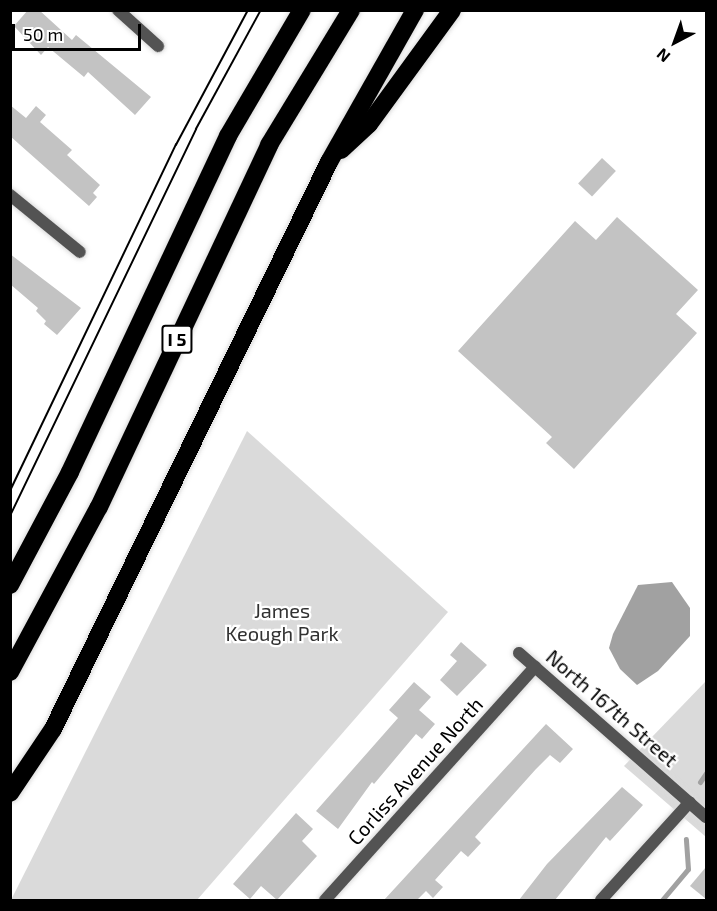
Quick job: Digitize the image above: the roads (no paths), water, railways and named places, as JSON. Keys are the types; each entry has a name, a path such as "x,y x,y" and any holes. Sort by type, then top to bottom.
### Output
{"highway":[{"path":"10,585 70,472 228,135 302,10"},
{"name":"I 5","path":"10,672 99,507 269,145 351,10"},
{"path":"10,793 53,729 329,162 415,10"},
{"path":"329,162 369,124 452,10"}],"street":[{"path":"118,10 158,46"},
{"path":"12,199 80,252"},
{"name":"North 167th Street","path":"519,653 706,817"},
{"name":"Corliss Avenue North","path":"325,900 535,667"},
{"path":"601,900 690,802"}],"waterway":[{"path":"700,782 706,773"},
{"path":"662,900 688,869 686,839"}],"tram line":[{"path":"10,491 176,145 248,10"},
{"path":"10,516 196,129 261,10"}],"park label":[{"name":"James Keough Park","path":"282,622"}]}
